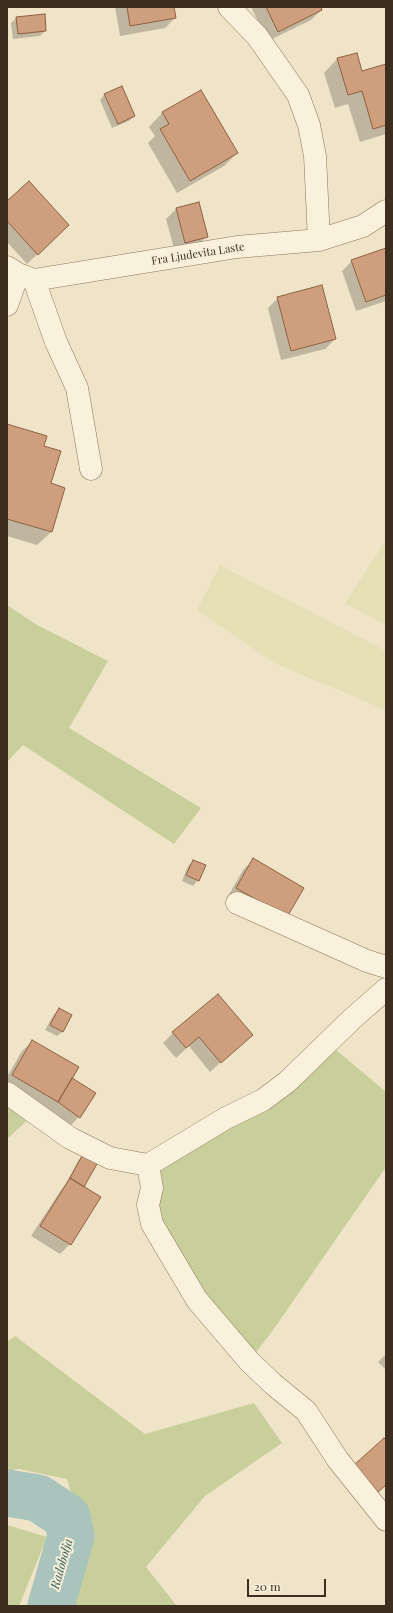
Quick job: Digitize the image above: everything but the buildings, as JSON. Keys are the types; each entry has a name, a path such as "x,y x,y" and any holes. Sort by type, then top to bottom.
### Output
{"street":[{"path":"229,7 257,36 298,95 309,125 315,156 319,240"},
{"name":"Fra Ljudevita Laste","path":"20,274 237,247 319,240 363,226 386,210"},
{"path":"7,305 20,274"},
{"path":"20,274 56,342 77,388 91,469"},
{"path":"237,903 366,961 386,967"},
{"path":"7,1093 70,1138 110,1158 148,1165 226,1118 263,1100 287,1082 352,1019 386,989"},
{"path":"148,1165 152,1188 148,1205 152,1224 196,1300 246,1357 273,1384 306,1411 338,1460 386,1520"}],"shaded area":[{"path":"386,540 386,625 345,603"},
{"path":"220,565 386,651 386,710 274,663 197,610"}],"green space":[{"path":"7,605 37,625 108,661 69,728 201,808 174,844 23,745 7,762"},
{"path":"328,1043 386,1092 386,1167 271,1333 249,1361 163,1241 148,1165"},
{"path":"7,1093 32,1116 7,1139"},
{"path":"15,1336 145,1434 254,1403 282,1443 205,1496 146,1567 177,1606 68,1606 85,1542 67,1479 19,1469 7,1471 7,1342"},
{"path":"7,1525 47,1537 19,1606 7,1606"}],"waterway":[{"name":"Radobolja","path":"7,1493 38,1498 67,1517 71,1536 51,1606"}]}
